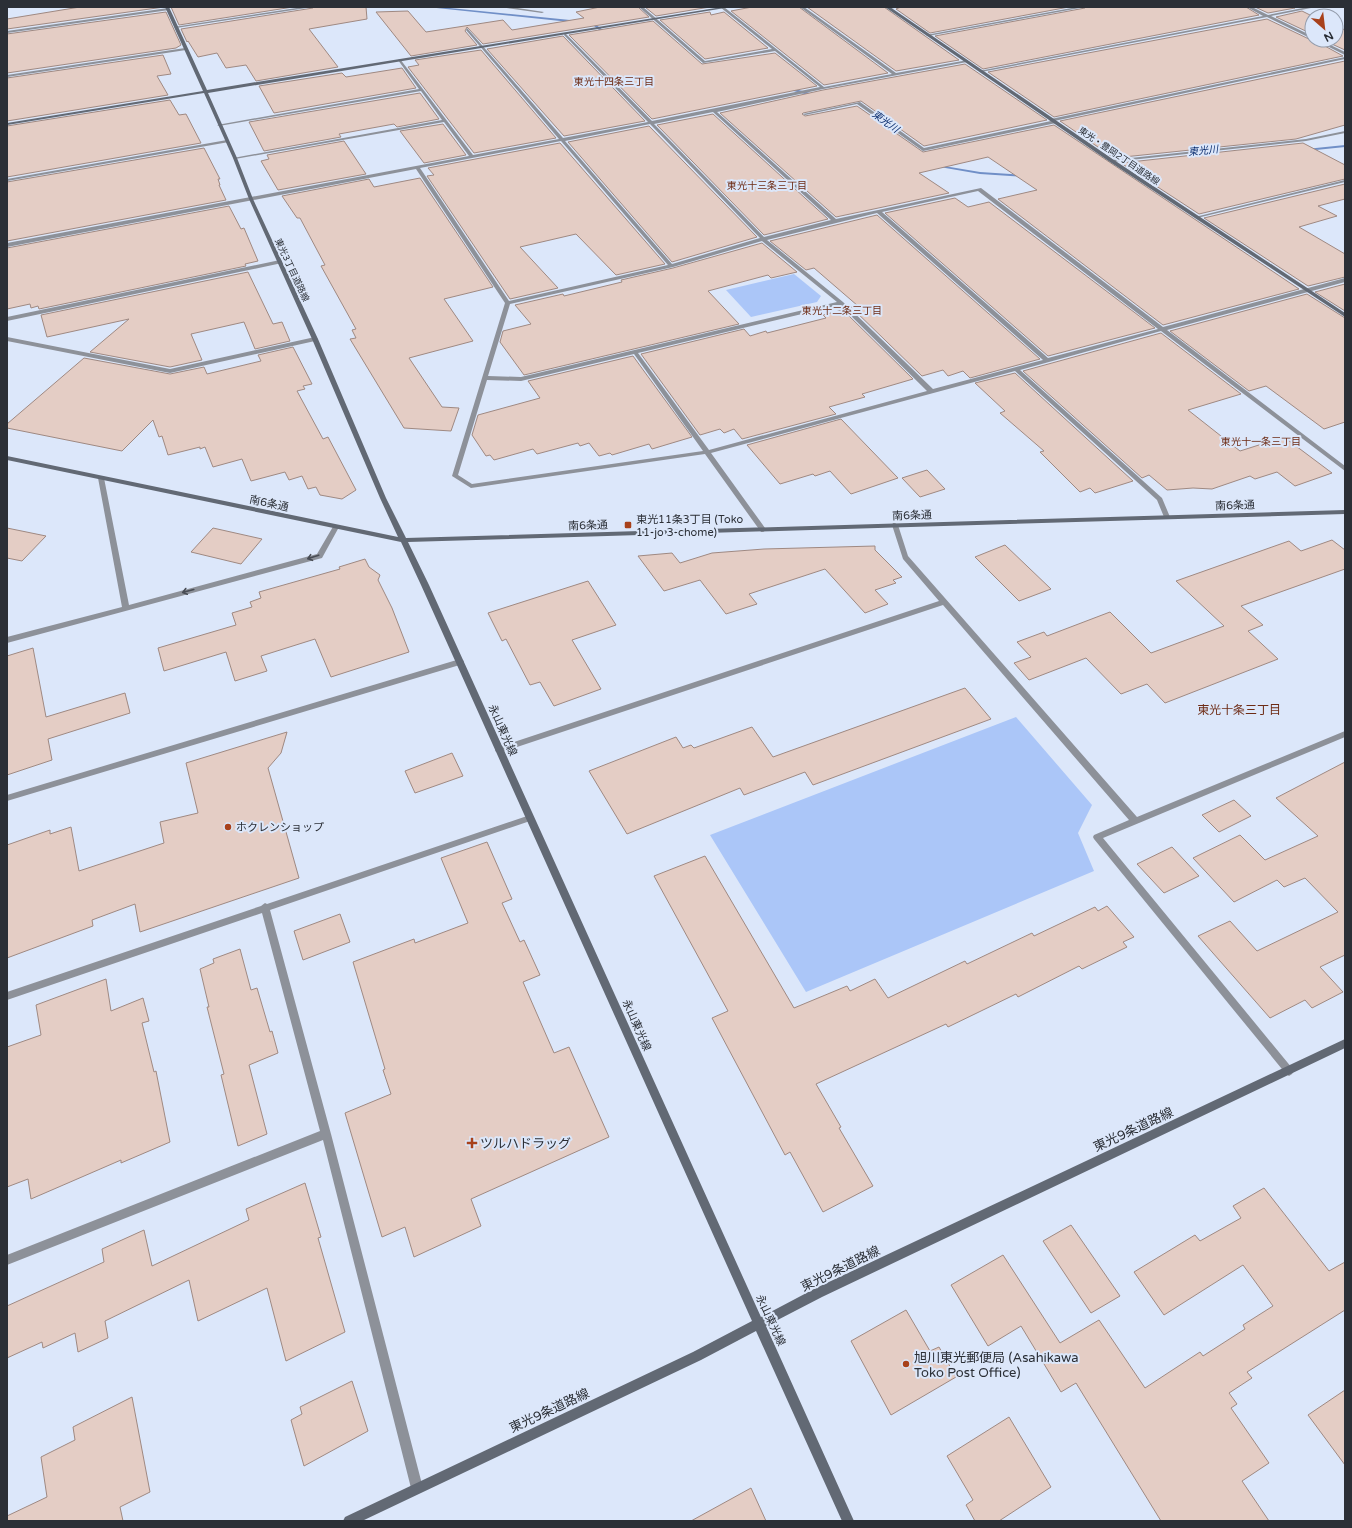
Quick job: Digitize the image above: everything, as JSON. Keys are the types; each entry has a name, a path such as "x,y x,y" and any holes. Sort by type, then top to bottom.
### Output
{"street":[{"path":"176,27 311,7"},
{"path":"502,7 542,12 538,7"},
{"path":"641,7 704,62 775,50"},
{"path":"722,7 823,88"},
{"path":"7,124 729,7"},
{"path":"802,7 895,74"},
{"path":"888,8 898,7"},
{"path":"928,35 1083,7"},
{"path":"1249,7 1304,34"},
{"path":"981,70 1314,7"},
{"path":"7,32 167,8"},
{"name":"東光3丁目道路線","path":"167,8 235,158 251,199 315,339 402,540"},
{"name":"東光・豊岡2丁目道路線","path":"888,8 981,70 1112,161 1345,315"},
{"path":"467,29 671,266"},
{"path":"565,34 763,239 841,303 932,392"},
{"path":"1333,48 1345,54"},
{"path":"7,76 186,49"},
{"path":"805,114 858,103 923,150 1345,58"},
{"path":"400,60 472,157"},
{"path":"7,245 714,111 812,90 967,61"},
{"path":"219,125 422,90"},
{"path":"714,111 835,221"},
{"path":"235,158 445,122"},
{"path":"1112,161 1306,140 1345,132"},
{"path":"7,180 227,141"},
{"path":"417,167 508,303"},
{"path":"1197,217 1345,182"},
{"path":"508,303 671,266 763,239 835,221 979,190 1345,469"},
{"path":"879,212 1048,361"},
{"path":"7,319 280,262"},
{"path":"508,303 455,476 471,486 708,452 1017,370 1161,329 1345,280"},
{"path":"486,378 521,379 841,303"},
{"path":"7,339 170,371 315,339"},
{"path":"635,352 763,530"},
{"path":"1017,370 1160,499 1167,517"},
{"name":"南6条通","path":"7,458 402,540 1345,512"},
{"path":"102,478 126,608"},
{"path":"896,525 905,557 1135,821"},
{"path":"7,640 320,556 336,527"},
{"name":"永山東光線","path":"402,540 425,585 848,1521"},
{"path":"499,750 944,602"},
{"path":"7,798 460,662"},
{"path":"1289,1071 1096,837 1345,734"},
{"path":"7,996 530,818"},
{"path":"265,907 326,1134 417,1488"},
{"name":"東光9条道路線","path":"349,1521 697,1356 825,1290 1289,1071 1345,1043"},
{"path":"7,1260 326,1134"}],"shaded area":[{"path":"794,274 821,296 817,302 751,317 726,290"},
{"path":"1016,717 1092,805 1078,833 1094,871 806,992 710,835"}],"building":[{"path":"80,7 164,7 7,29 7,19"},
{"path":"171,7 293,7 179,25"},
{"path":"366,7 367,19 309,29 338,67 256,81 246,65 226,68 217,53 198,57 188,41 187,42 181,29 313,8"},
{"path":"600,7 638,7 649,17 483,44 467,27 465,31 477,45 411,56 376,12 408,11 426,32 503,20 512,30 584,18 576,12"},
{"path":"645,7 710,7 656,16"},
{"path":"752,7 799,7 888,73 824,85 731,11"},
{"path":"807,7 884,7 959,60 896,71"},
{"path":"901,7 1069,7 930,33 896,9"},
{"path":"1086,7 1246,7 1259,15 983,69 935,36"},
{"path":"1255,7 1292,7 1295,8 1268,13"},
{"path":"1302,11 1304,12 1304,30 1276,17"},
{"path":"166,12 181,45 176,48 7,73 7,34"},
{"path":"710,12 711,15 724,12 768,48 705,59 660,20"},
{"path":"1267,19 1304,37 1304,48 1328,48 1343,56 1054,117 988,72"},
{"path":"653,21 702,64 775,53 817,86 652,119 569,35"},
{"path":"1344,30 1345,30 1345,50 1341,48 1344,48"},
{"path":"563,36 645,121 564,136 487,49"},
{"path":"481,50 556,138 474,153 408,67 419,65 415,60"},
{"path":"163,55 171,74 157,76 168,95 7,121 7,78"},
{"path":"1345,61 1345,125 1296,139 1114,158 1060,121"},
{"path":"965,64 1047,120 924,146 861,101 802,114 805,116 857,106 923,152 1054,125 1299,289 1163,325 998,199 1037,190 988,157 919,173 949,193 836,217 720,113 823,90"},
{"path":"402,68 416,88 274,113 259,86 342,73 346,77"},
{"path":"420,93 439,119 397,127 394,124 339,134 341,137 264,151 249,122"},
{"path":"170,100 179,115 186,114 201,143 7,177 7,126"},
{"path":"713,114 828,219 764,235 657,125"},
{"path":"443,124 466,155 424,163 400,131"},
{"path":"649,126 757,237 672,262 568,142"},
{"path":"344,141 366,174 278,190 261,161 269,159 267,155"},
{"path":"560,143 665,264 616,275 576,234 520,247 558,288 510,299 427,176 434,175 428,168"},
{"path":"1303,143 1345,165 1345,179 1199,214 1121,163"},
{"path":"204,148 220,179 218,179 219,185 226,200 7,241 7,182"},
{"path":"420,178 493,287 444,299 473,341 409,358 442,407 459,408 451,431 404,428 350,339 356,338 352,330 356,329 321,266 325,265 300,218 297,218 282,196 369,179 374,187"},
{"path":"1345,184 1345,199 1318,206 1337,216 1299,227 1345,254 1345,277 1308,286 1204,218"},
{"path":"955,198 968,207 989,202 1155,328 1048,356 885,213"},
{"path":"229,206 241,229 244,228 258,261 245,264 246,266 39,309 38,306 31,308 30,304 7,309 7,248"},
{"path":"877,215 1040,359 970,378 963,371 948,376 943,370 922,376 851,307 858,306 814,268 806,270 770,241"},
{"path":"762,243 797,272 771,278 768,275 708,291 739,324 524,375 500,342 503,331 531,324 515,305 563,294 564,296 622,282 621,280 673,268"},
{"path":"248,272 273,324 282,322 290,341 255,349 244,322 191,334 202,360 170,367 90,352 129,319 47,337 41,315"},
{"path":"1345,284 1345,311 1315,292"},
{"path":"1307,294 1345,318 1345,422 1324,429 1266,386 1249,391 1170,331"},
{"path":"843,310 913,379 862,394 865,397 829,407 836,414 742,439 734,429 724,433 720,429 700,435 641,354 744,329 750,336 766,331 767,333 826,318 823,315"},
{"path":"1161,333 1241,394 1188,410 1240,451 1284,437 1332,473 1295,486 1277,472 1255,479 1250,476 1212,489 1193,488 1167,490 1149,475 1142,478 1023,371"},
{"path":"293,347 312,384 303,386 305,389 297,391 323,439 328,437 356,490 342,499 320,495 316,487 308,489 302,476 289,480 285,472 251,481 242,459 213,467 205,447 168,455 162,436 159,437 153,420 122,451 7,428 7,424 84,358 170,374 204,367 207,374 261,361 258,355"},
{"path":"633,356 692,437 652,449 649,444 612,455 610,453 599,456 589,443 580,446 578,443 537,454 533,449 494,460 490,455 486,456 472,435 478,415 540,398 528,381"},
{"path":"1015,373 1133,481 1095,493 1090,488 1080,492 1040,452 1044,451 1000,413 1005,411 975,383"},
{"path":"841,419 898,478 851,494 830,471 815,476 813,474 780,484 747,445"},
{"path":"927,470 945,489 920,497 902,478"},
{"path":"7,528 46,536 22,561 7,558"},
{"path":"213,528 262,539 241,564 191,552"},
{"path":"1332,540 1345,550 1345,569 1241,606 1263,625 1248,631 1278,659 1165,703 1147,684 1121,694 1086,658 1029,680 1014,663 1031,657 1017,642 1044,632 1047,636 1110,612 1151,653 1224,626 1176,581 1289,541 1301,551"},
{"path":"1005,545 1051,589 1019,601 975,557"},
{"path":"875,546 875,550 902,577 893,580 896,583 875,590 888,604 865,613 825,569 749,594 757,604 726,614 700,580 664,591 638,556 672,553 680,563 712,553 764,549"},
{"path":"365,559 369,567 380,575 378,580 392,608 409,652 331,677 315,639 261,656 267,671 235,681 226,652 164,671 158,648 236,625 232,613 252,607 250,602 261,598 259,592 340,569 339,567"},
{"path":"588,581 616,625 572,640 601,689 554,706 540,682 530,685 506,639 502,641 488,613"},
{"path":"33,648 46,717 125,693 130,713 48,739 52,760 7,775 7,656"},
{"path":"965,688 991,719 813,785 805,772 744,795 740,788 627,834 589,771 676,737 683,748 691,745 694,748 752,727 773,757"},
{"path":"287,732 281,753 268,768 299,878 140,932 135,904 92,920 93,926 7,958 7,845 50,830 50,834 71,827 79,871 164,843 160,822 198,813 186,763"},
{"path":"452,753 463,776 415,793 405,771"},
{"path":"1345,762 1345,955 1320,967 1343,992 1312,1008 1305,1000 1270,1018 1198,936 1230,921 1257,951 1338,912 1305,878 1284,887 1277,880 1234,902 1193,858 1240,835 1265,860 1318,836 1276,798"},
{"path":"1234,800 1251,816 1219,832 1202,815"},
{"path":"487,842 512,899 502,903 520,942 524,940 540,975 523,982 554,1053 569,1047 609,1137 471,1199 481,1226 414,1257 405,1227 382,1237 345,1113 391,1094 353,962 414,939 415,943 468,923 441,858"},
{"path":"1172,847 1199,876 1164,893 1137,864"},
{"path":"705,856 794,1008 847,986 850,991 875,979 888,998 965,961 967,964 1032,933 1034,936 1095,907 1098,911 1107,906 1134,937 1123,942 1127,947 1082,969 1079,966 1018,997 1016,994 948,1027 946,1024 816,1084 841,1127 839,1128 873,1186 823,1212 790,1152 785,1155 712,1018 728,1011 654,876"},
{"path":"340,914 350,942 303,960 294,931"},
{"path":"240,949 251,990 257,988 278,1053 249,1065 267,1134 238,1146 221,1075 224,1074 207,1007 209,1007 200,969 214,963 213,959"},
{"path":"106,979 111,1011 143,998 149,1021 142,1023 154,1072 156,1071 170,1142 121,1163 121,1160 31,1199 28,1179 7,1187 7,1047 41,1035 36,1005"},
{"path":"305,1183 321,1237 318,1238 345,1332 286,1361 267,1288 198,1321 189,1280 105,1321 108,1338 78,1352 75,1333 43,1348 42,1342 7,1358 7,1306 104,1262 102,1249 144,1230 152,1266 249,1220 246,1209"},
{"path":"1264,1188 1329,1271 1345,1262 1345,1310 1247,1372 1252,1378 1229,1393 1237,1404 1231,1408 1269,1463 1242,1481 1269,1521 1161,1521 1076,1383 1061,1392 1021,1326 988,1346 951,1285 1003,1255 1060,1343 1099,1320 1145,1388 1200,1352 1203,1356 1245,1329 1243,1325 1273,1306 1243,1265 1164,1315 1134,1272 1195,1235 1200,1241 1241,1218 1233,1206"},
{"path":"1071,1225 1120,1296 1091,1313 1043,1241"},
{"name":"旭川東光郵便局 (Asahikawa Toko Post Office)","path":"906,1310 930,1351 939,1347 956,1377 891,1415 851,1341"},
{"path":"352,1381 368,1431 304,1466 291,1420 302,1414 300,1407"},
{"path":"1345,1390 1345,1465 1308,1415"},
{"path":"132,1397 150,1492 120,1507 123,1521 7,1521 7,1516 47,1497 41,1457 75,1440 73,1427"},
{"path":"1009,1417 1051,1487 999,1521 975,1521 966,1505 973,1500 947,1456"},
{"path":"751,1488 766,1521 691,1521"}],"waterway":[{"name":"東光川","path":"429,7 570,21 595,25 609,36"},
{"name":"東光川","path":"787,88 816,96"},
{"name":"東光川","path":"1306,150 1345,146"},
{"name":"東光川","path":"934,165 980,173 1026,176"}],"place":[{"name":"東光11条3丁目 (Toko 11-jo 3-chome)","path":"628,525"},
{"name":"ホクレンショップ","path":"228,827"},
{"name":"ツルハドラッグ","path":"472,1143"},
{"name":"旭川東光郵便局 (Asahikawa Toko Post Office)","path":"906,1364"}],"district":[{"name":"東光十四条三丁目","path":"614,81"},
{"name":"東光十三条三丁目","path":"767,185"},
{"name":"東光十二条三丁目","path":"842,310"},
{"name":"東光十一条三丁目","path":"1261,441"},
{"name":"東光十条三丁目","path":"1239,710"}]}
